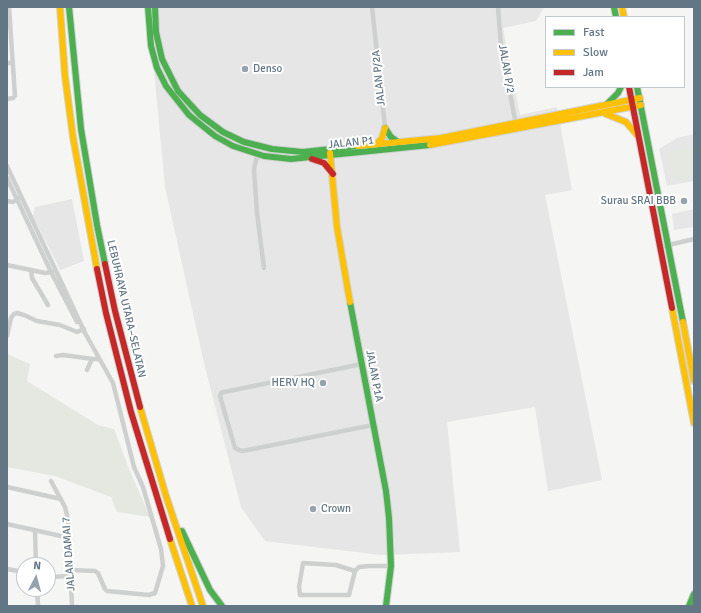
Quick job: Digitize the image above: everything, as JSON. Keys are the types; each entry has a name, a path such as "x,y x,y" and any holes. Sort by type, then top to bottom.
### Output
{"main road":[{"name":"LEBUHRAYA UTARA–SELATAN","path":"60,7 65,76 73,137 106,313 133,419 192,606"},
{"name":"LEBUHRAYA UTARA–SELATAN","path":"69,7 81,129 97,225 115,311 137,400 166,496 203,606"},
{"name":"JALAN P1","path":"148,7 151,46 157,68 166,86 189,116 215,136 233,146 258,154 291,159 309,158 330,152 377,144 387,146 442,144 641,105"},
{"name":"JALAN P1","path":"155,7 158,46 169,76 178,91 207,121 232,137 259,146 296,151 345,154 387,146 399,142 441,138 640,98"},
{"path":"607,104 618,93 620,88"},
{"path":"629,88 640,137 694,423"},
{"path":"637,88 694,381"},
{"path":"602,113 626,122 640,137"},
{"path":"385,128 393,139 399,142"},
{"path":"377,144 382,138 385,128"},
{"name":"JALAN P1A","path":"330,152 342,263 386,491 391,566 386,606"},
{"path":"333,174 335,162 345,154"},
{"path":"309,158 324,163 333,174"},
{"path":"166,496 210,590 222,606"},
{"path":"689,606 694,594"}],"street":[{"path":"7,99 15,98 9,26 9,7"},
{"name":"JALAN P/2A","path":"372,7 387,146"},
{"name":"JALAN P/2","path":"498,7 501,46 517,130"},
{"path":"7,63 13,63"},
{"path":"258,154 254,170 257,213 264,268"},
{"path":"7,166 19,198 53,271 98,358 113,383 134,467 143,487 162,549 163,566 155,593 150,595 107,591 96,571 71,570"},
{"path":"7,178 19,198"},
{"path":"7,201 13,202 19,198"},
{"path":"660,247 694,239"},
{"path":"7,265 45,273 53,271"},
{"path":"31,270 32,278 48,304"},
{"path":"7,336 9,318 17,313 38,322 60,325 77,332 84,331"},
{"path":"56,356 63,355 92,359 98,358"},
{"path":"87,370 92,359"},
{"path":"362,364 224,392 221,393 220,396 235,448 243,451 373,425"},
{"name":"JALAN DAMAI 7","path":"51,481 66,507 70,538 72,606"},
{"path":"7,487 61,498"},
{"path":"7,524 70,538"},
{"path":"35,530 36,557"},
{"path":"355,571 336,565 303,563 299,587 300,595 349,595 355,571 359,567 391,566"},
{"path":"56,577 72,576"}],"shaded area":[{"path":"148,7 544,7 536,21 503,28 520,115 557,107 572,190 545,195 602,480 548,491 535,407 447,422 460,552 381,555 265,541 241,507 204,363 165,187"},
{"path":"694,134 694,181 667,186 659,149 677,138"},
{"path":"694,146 694,178 682,181 673,178 667,153"},
{"path":"72,199 84,261 60,270 33,216 35,207"},
{"path":"694,209 694,227 674,230 672,214"},
{"path":"7,354 30,364 27,381 98,425 114,429 129,469 150,517 117,512 111,497 55,476 7,467"}],"traffic: fast":[{"path":"69,7 81,129 105,264"},
{"path":"148,7 151,46 157,68 166,86 189,115 215,136 233,146 264,156 291,159 430,145"},
{"path":"155,7 156,32 162,59 178,91 200,115 223,132 244,142 272,149 303,152 358,146"},
{"path":"614,7 616,16"},
{"path":"607,104 618,93 620,88"},
{"path":"637,88 683,322"},
{"path":"385,128 391,137 398,142"},
{"path":"350,302 386,491 391,566 386,606"},
{"path":"182,531 210,590 222,606"},
{"path":"689,606 694,594"}],"traffic: slow":[{"path":"60,7 65,76 73,137 97,269"},
{"path":"622,7 624,16"},
{"path":"358,146 441,138 640,98"},
{"path":"430,145 641,105"},
{"path":"606,114 626,122 638,136"},
{"path":"377,144 382,138 385,128"},
{"path":"330,153 337,227 350,302"},
{"path":"672,308 694,423"},
{"path":"683,322 694,381"},
{"path":"140,407 166,496 203,606"},
{"path":"170,539 192,606"}],"traffic: jam":[{"path":"629,88 672,308"},
{"path":"312,159 324,163 333,174"},
{"path":"105,264 115,311 140,407"},
{"path":"97,269 106,313 131,412 170,539"}],"place":[{"name":"Denso","path":"245,69"},
{"name":"Surau SRAI BBB","path":"684,201"},
{"name":"HERV HQ","path":"323,383"},
{"name":"Crown","path":"313,509"}]}
